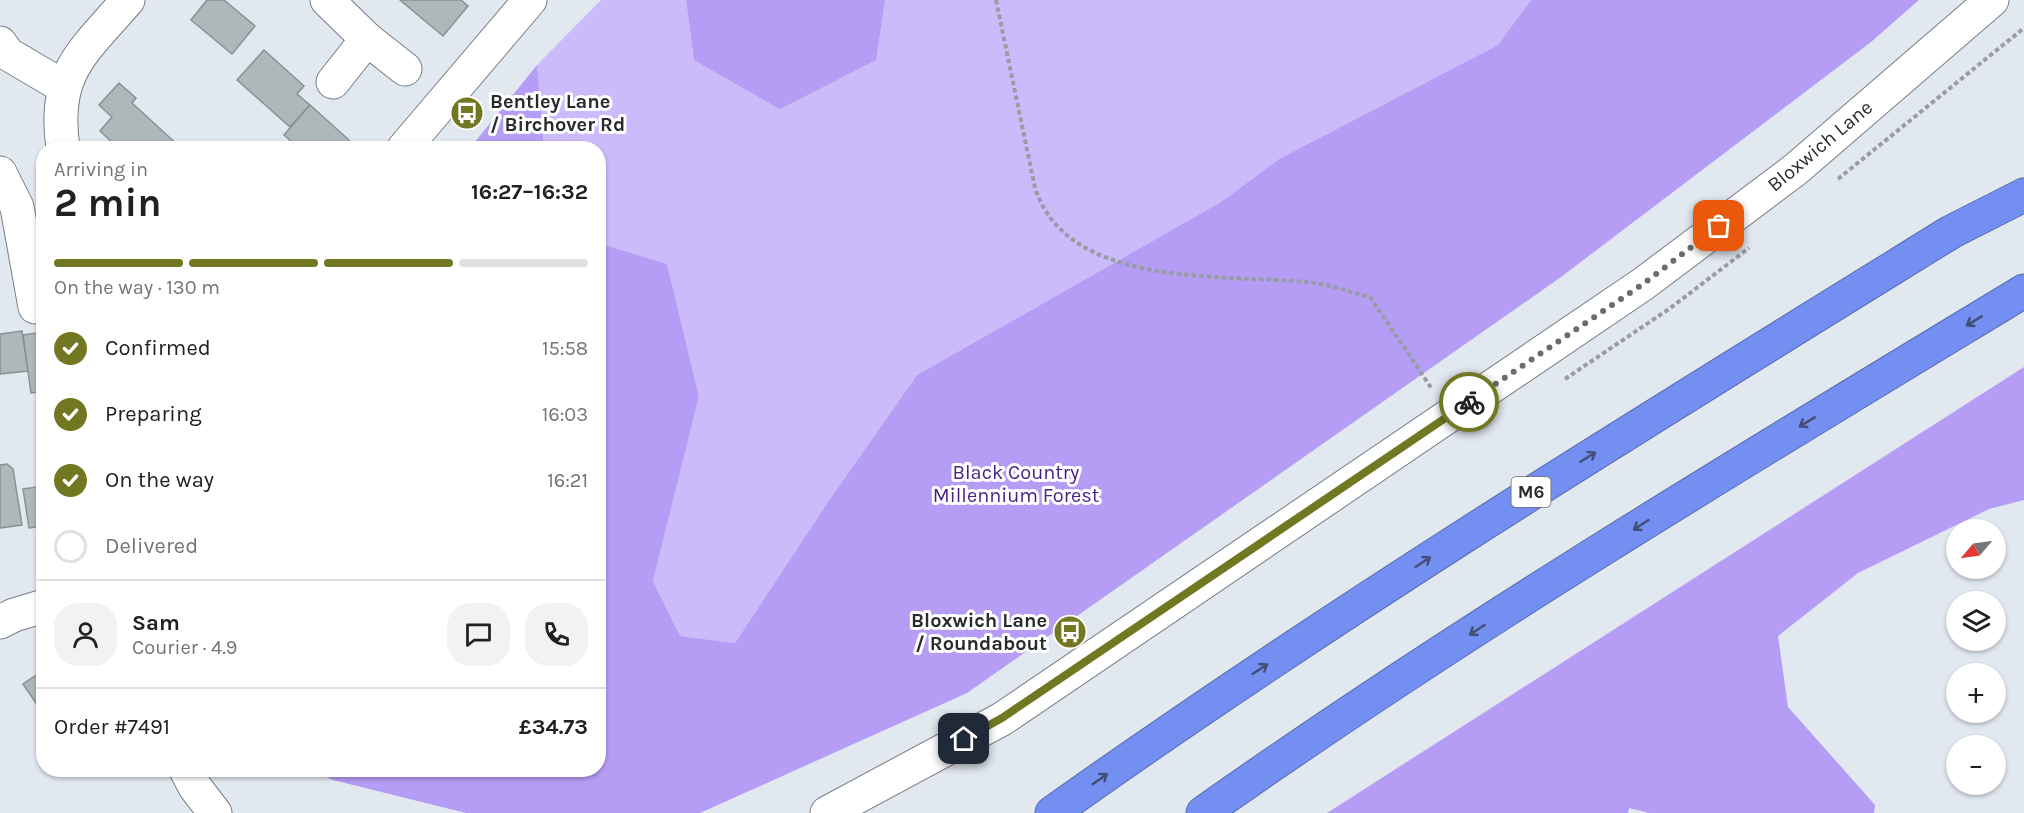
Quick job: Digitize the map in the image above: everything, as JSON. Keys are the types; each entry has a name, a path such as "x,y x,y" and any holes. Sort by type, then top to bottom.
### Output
{"highway":[{"name":"M6","path":"1052,813 1186,717 1504,509 1951,232 2024,195"},
{"path":"1203,813 1296,747 1686,496 2024,291"}],"street":[{"path":"63,141 61,113 64,87 75,61 128,0"},
{"path":"327,0 367,39 405,69"},
{"path":"410,141 530,0"},
{"name":"Bloxwich Lane","path":"827,813 1002,718 1643,284 1796,169 1992,0"},
{"path":"333,82 367,39"},
{"path":"0,43 8,54 64,87"},
{"path":"0,173 6,180 17,207 12,259 35,307"},
{"path":"0,622 36,608"},
{"path":"192,790 215,813"}],"path":[{"path":"996,0 1035,188 1041,206 1060,230 1092,250 1133,267 1183,274 1310,282 1370,297 1432,389"},
{"path":"1834,183 2024,28"}],"shaded area":[{"path":"601,0 686,0 694,60 875,60 885,0 1531,0 1498,45 1279,159 1221,202 917,375 828,502 735,643 680,636 653,581 699,395 667,264 606,245 606,141 543,141 537,65"}],"green space":[{"path":"686,0 885,0 876,60 780,109 694,60"},
{"name":"Black Country Millennium Forest","path":"1531,0 1919,0 1871,42 1561,277 967,693 700,813 466,813 326,777 606,777 606,245 667,264 699,396 653,581 680,636 735,643 828,502 917,375 1221,202 1279,159 1498,45"},
{"path":"537,65 543,141 476,141"},
{"path":"2024,367 2024,500 1989,509 1969,519 1946,519 1946,530 1858,573 1778,636 1788,707 1875,805 1874,813 1649,813 1629,808 1628,813 1327,813"}],"building":[{"path":"207,0 224,0 255,26 232,54 191,20"},
{"path":"400,0 461,0 468,6 443,36"},
{"path":"264,50 304,86 297,94 310,105 290,127 237,80"},
{"path":"119,83 136,98 132,103 173,141 111,141 100,131 112,117 99,105"},
{"path":"310,105 349,140 291,141 284,135"},
{"path":"22,331 28,371 0,374 0,334"},
{"path":"36,333 36,392 31,393 23,335"},
{"path":"7,464 13,469 22,525 0,528 0,465"},
{"path":"36,487 36,527 29,528 23,489"},
{"path":"36,675 36,703 23,684"}],"way so far":[{"path":"1469,402 1643,284 1719,226"}],"place":[{"name":"Bentley Lane / Birchover Rd","path":"467,113"},
{"name":"Bloxwich Lane / Roundabout","path":"1070,632"}],"route":[{"path":"964,739 1002,718 1469,402"}]}
